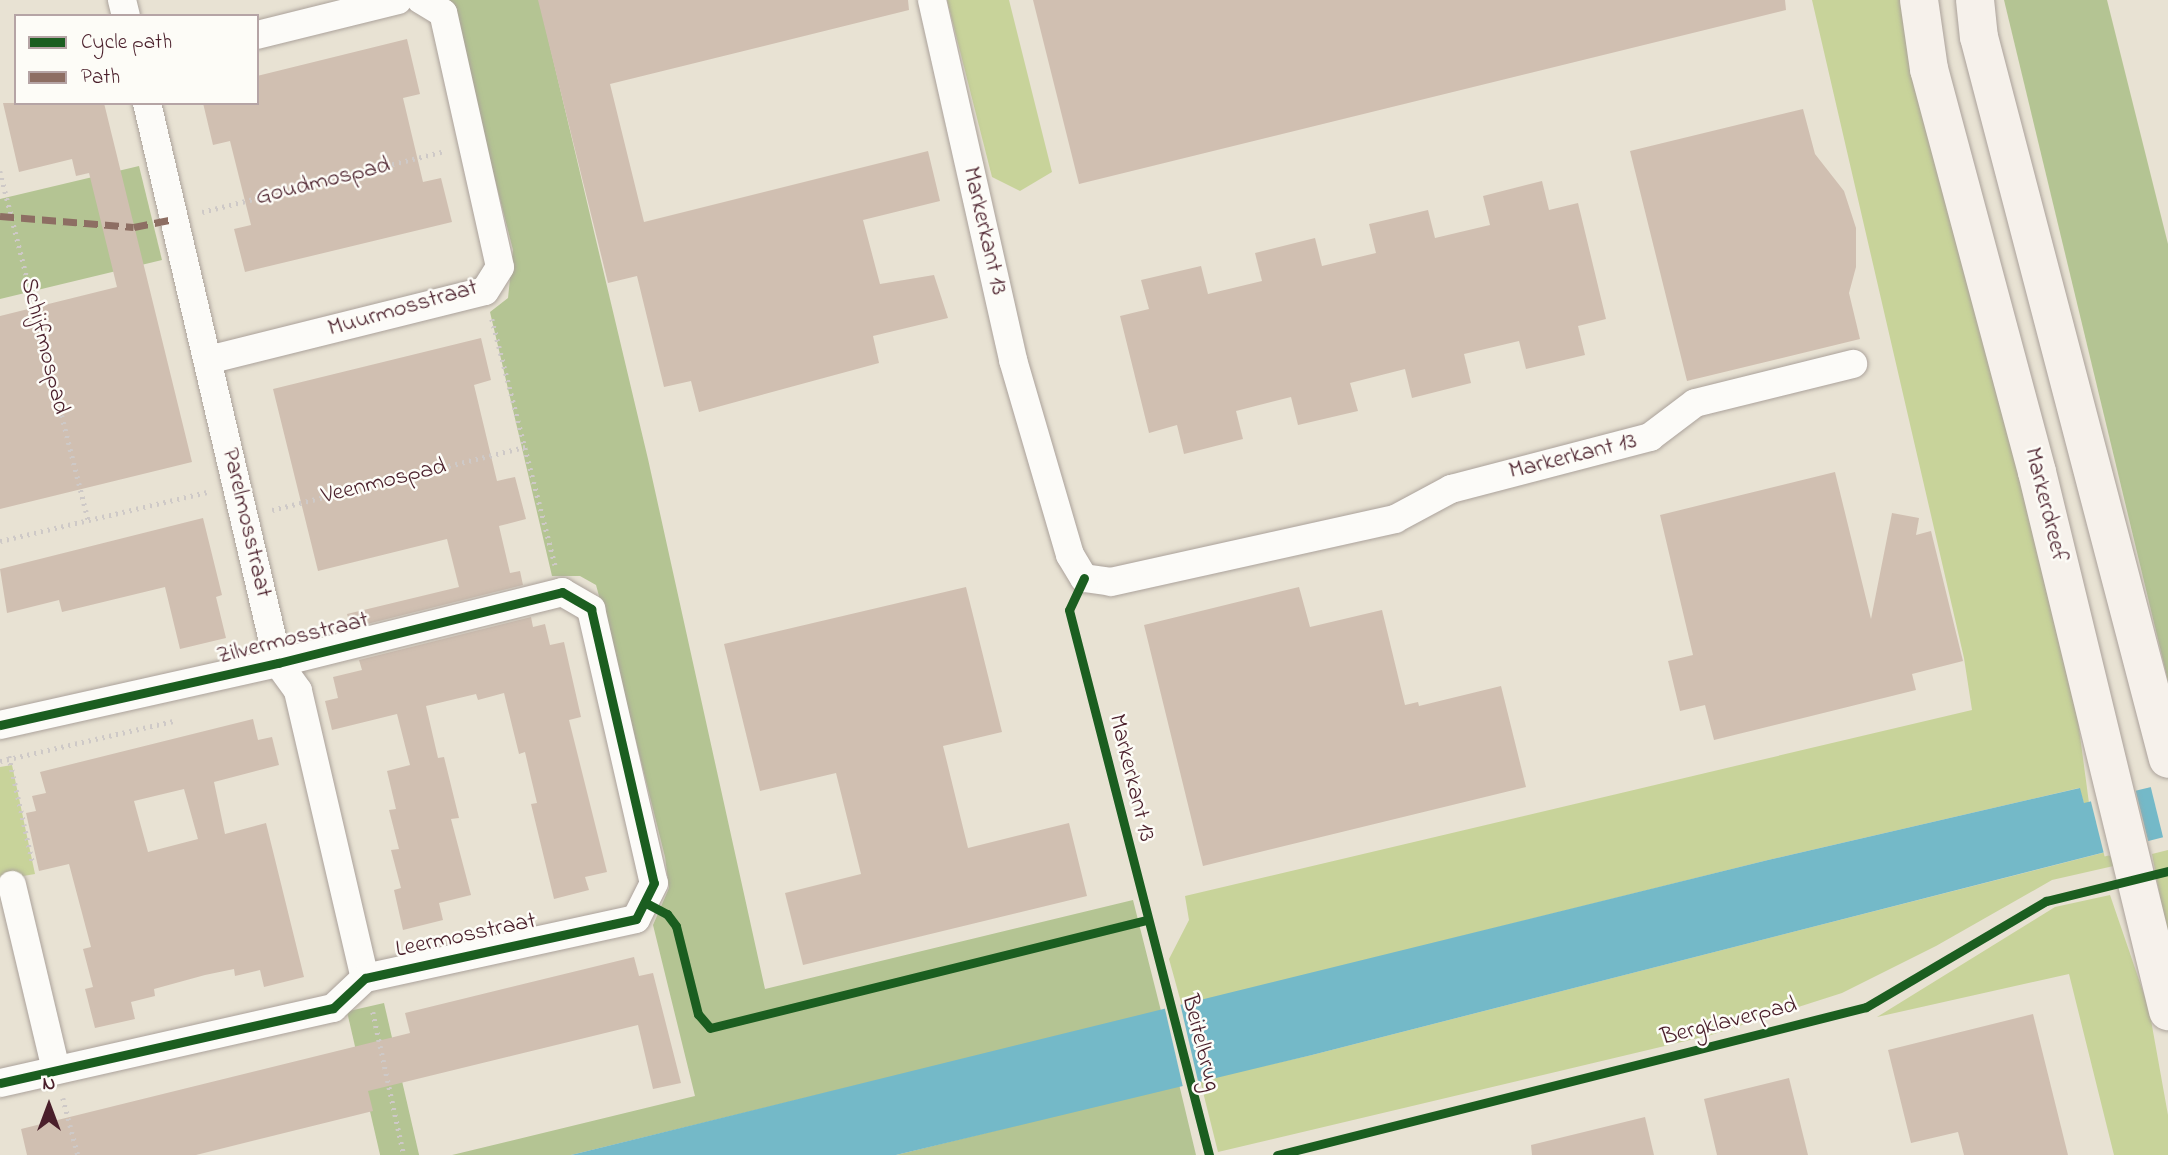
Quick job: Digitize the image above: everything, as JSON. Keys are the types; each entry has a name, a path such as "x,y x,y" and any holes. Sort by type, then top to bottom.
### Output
{"main road":[{"name":"Markerdreef","path":"1919,0 1929,69 2037,472 2168,1011"},
{"path":"1975,0 1979,37 2168,759"}],"street":[{"path":"259,35 398,0"},
{"name":"Markerkant 13","path":"932,0 1013,360 1070,555 1084,578 1111,582 1395,519 1451,489 1650,438 1695,403 1853,364"},
{"name":"Muurmosstraat","path":"208,360 485,291 500,267 471,144 432,7"},
{"name":"Parelmosstraat","path":"147,105 278,663 298,691 366,978"},
{"name":"Leermosstraat","path":"0,1083 332,1008 366,978 636,919 654,883 591,609 562,592"},
{"name":"Zilvermosstraat","path":"4,725 278,663 562,592"},
{"path":"12,885 56,1070"}],"path":[{"path":"485,291 562,592"},
{"path":"0,541 237,485"},
{"path":"0,761 180,719"},
{"path":"4,725 36,880 12,885"},
{"path":"366,978 404,1155"},
{"path":"56,1070 78,1155"}],"green space":[{"path":"449,0 539,0 648,459 765,989 1133,900 1161,1011 571,1155 452,1155 695,1096 653,925 669,888 665,857 608,629 596,585 580,576 552,576 490,312 508,298 513,250"},
{"path":"947,0 1009,0 1052,172 1020,191 992,177"},
{"path":"1812,0 1903,0 2078,721 2089,803 2084,803 2079,788 1768,860 1182,1006 1169,959 1189,920 1185,896 1972,710 1964,658"},
{"path":"2004,0 2107,0 2168,244 2168,681"},
{"path":"139,166 162,260 0,299 0,199"},
{"path":"12,765 35,874 0,880 0,767"},
{"path":"2168,850 2168,938 2152,854"},
{"path":"2106,852 2118,865 2052,880 1936,946 1842,993 1711,1035 1218,1152 1200,1080 1312,1055"},
{"path":"2110,895 2149,1009 2168,1115 2168,1155 2114,1155 2069,974 1877,1017 2055,907"},
{"path":"384,1003 419,1155 380,1155 347,1012"},
{"path":"1179,1084 1196,1155 896,1155 1059,1115"}],"water":[{"path":"2168,783 2168,836 1312,1055 896,1155 571,1155 1768,860 2080,788 2084,803"}],"pier":[{"path":"2168,780 2168,840 2164,841 2150,784"},
{"path":"2135,788 2149,845 2105,856 2090,799"},
{"path":"1180,1003 1198,1083 1183,1086 1164,1007"}],"building":[{"path":"538,0 908,0 909,10 610,84 644,222 928,151 940,201 863,220 880,284 934,275 948,318 873,336 879,363 699,412 691,381 664,387 637,276 608,283"},
{"path":"1033,0 1785,0 1786,10 1079,184"},
{"path":"407,39 420,94 403,98 423,182 441,178 452,222 245,272 234,229 251,225 230,141 213,145 203,105 259,105 259,76"},
{"path":"3,103 104,105 192,462 0,509 0,316 117,287 89,173 76,176 72,159 19,172"},
{"path":"1803,109 1815,154 1844,191 1856,228 1856,267 1849,293 1860,339 1687,381 1630,151"},
{"path":"1542,181 1549,210 1578,203 1606,319 1578,326 1585,355 1526,369 1519,341 1464,354 1471,383 1412,398 1405,369 1350,383 1358,411 1298,425 1291,397 1236,411 1243,439 1184,454 1177,425 1149,433 1120,316 1149,309 1141,280 1201,266 1208,294 1262,281 1255,253 1315,238 1322,266 1376,253 1369,224 1428,210 1435,238 1490,225 1483,196"},
{"path":"481,338 491,380 474,385 497,481 515,477 526,519 499,526 510,573 520,571 523,585 351,628 347,614 459,587 447,539 318,571 273,389"},
{"path":"1835,472 1871,619 1892,513 1919,518 1916,535 1931,531 1963,661 1912,674 1916,690 1714,740 1705,705 1680,711 1668,661 1693,655 1660,515"},
{"path":"203,518 222,595 216,597 226,638 180,649 165,587 62,612 59,600 7,613 0,569"},
{"path":"966,587 1002,732 943,746 968,848 1069,823 1087,896 803,965 785,893 861,874 836,773 760,791 724,644"},
{"path":"1299,587 1310,627 1382,610 1405,705 1418,702 1419,706 1501,686 1526,787 1203,866 1144,625"},
{"path":"531,617 533,627 545,624 550,645 564,642 581,717 569,720 607,872 585,877 589,890 554,899 531,804 537,803 525,752 519,754 504,693 478,700 476,694 426,706 438,758 444,757 459,818 451,819 471,895 439,903 443,920 403,930 394,890 401,888 391,850 399,849 389,810 396,809 387,771 410,765 397,714 332,730 325,701 338,698 333,677 362,670 359,660"},
{"path":"253,719 258,740 272,737 279,765 214,782 225,834 266,823 304,977 264,987 260,970 235,976 234,969 205,975 154,989 155,996 131,1002 135,1019 95,1028 85,989 93,987 83,949 91,947 69,864 39,871 26,813 36,811 32,796 46,793 40,772","holes":["184,789 198,839 148,852 134,801"]},
{"path":"634,957 639,976 653,973 681,1083 653,1089 638,1025 368,1091 373,1111 196,1155 27,1155 21,1129 410,1033 405,1013"},
{"path":"2033,1014 2068,1155 1964,1155 1958,1132 1911,1143 1888,1050"},
{"path":"1789,1078 1808,1155 1717,1155 1704,1099"},
{"path":"1645,1117 1654,1155 1532,1155 1531,1145"}],"marked path":[{"path":"0,216 134,227 174,219"}],"cycle path":[{"name":"Beitelbrug","path":"1084,578 1069,610 1209,1155"},
{"path":"0,725 278,663 562,592 591,609 654,883 636,919 365,978 333,1008 0,1083"},
{"name":"Bergklaverpad","path":"1277,1155 1866,1007 2046,901 2168,871"},
{"path":"646,903 667,914 676,926 698,1014 710,1028 1147,920"}]}
